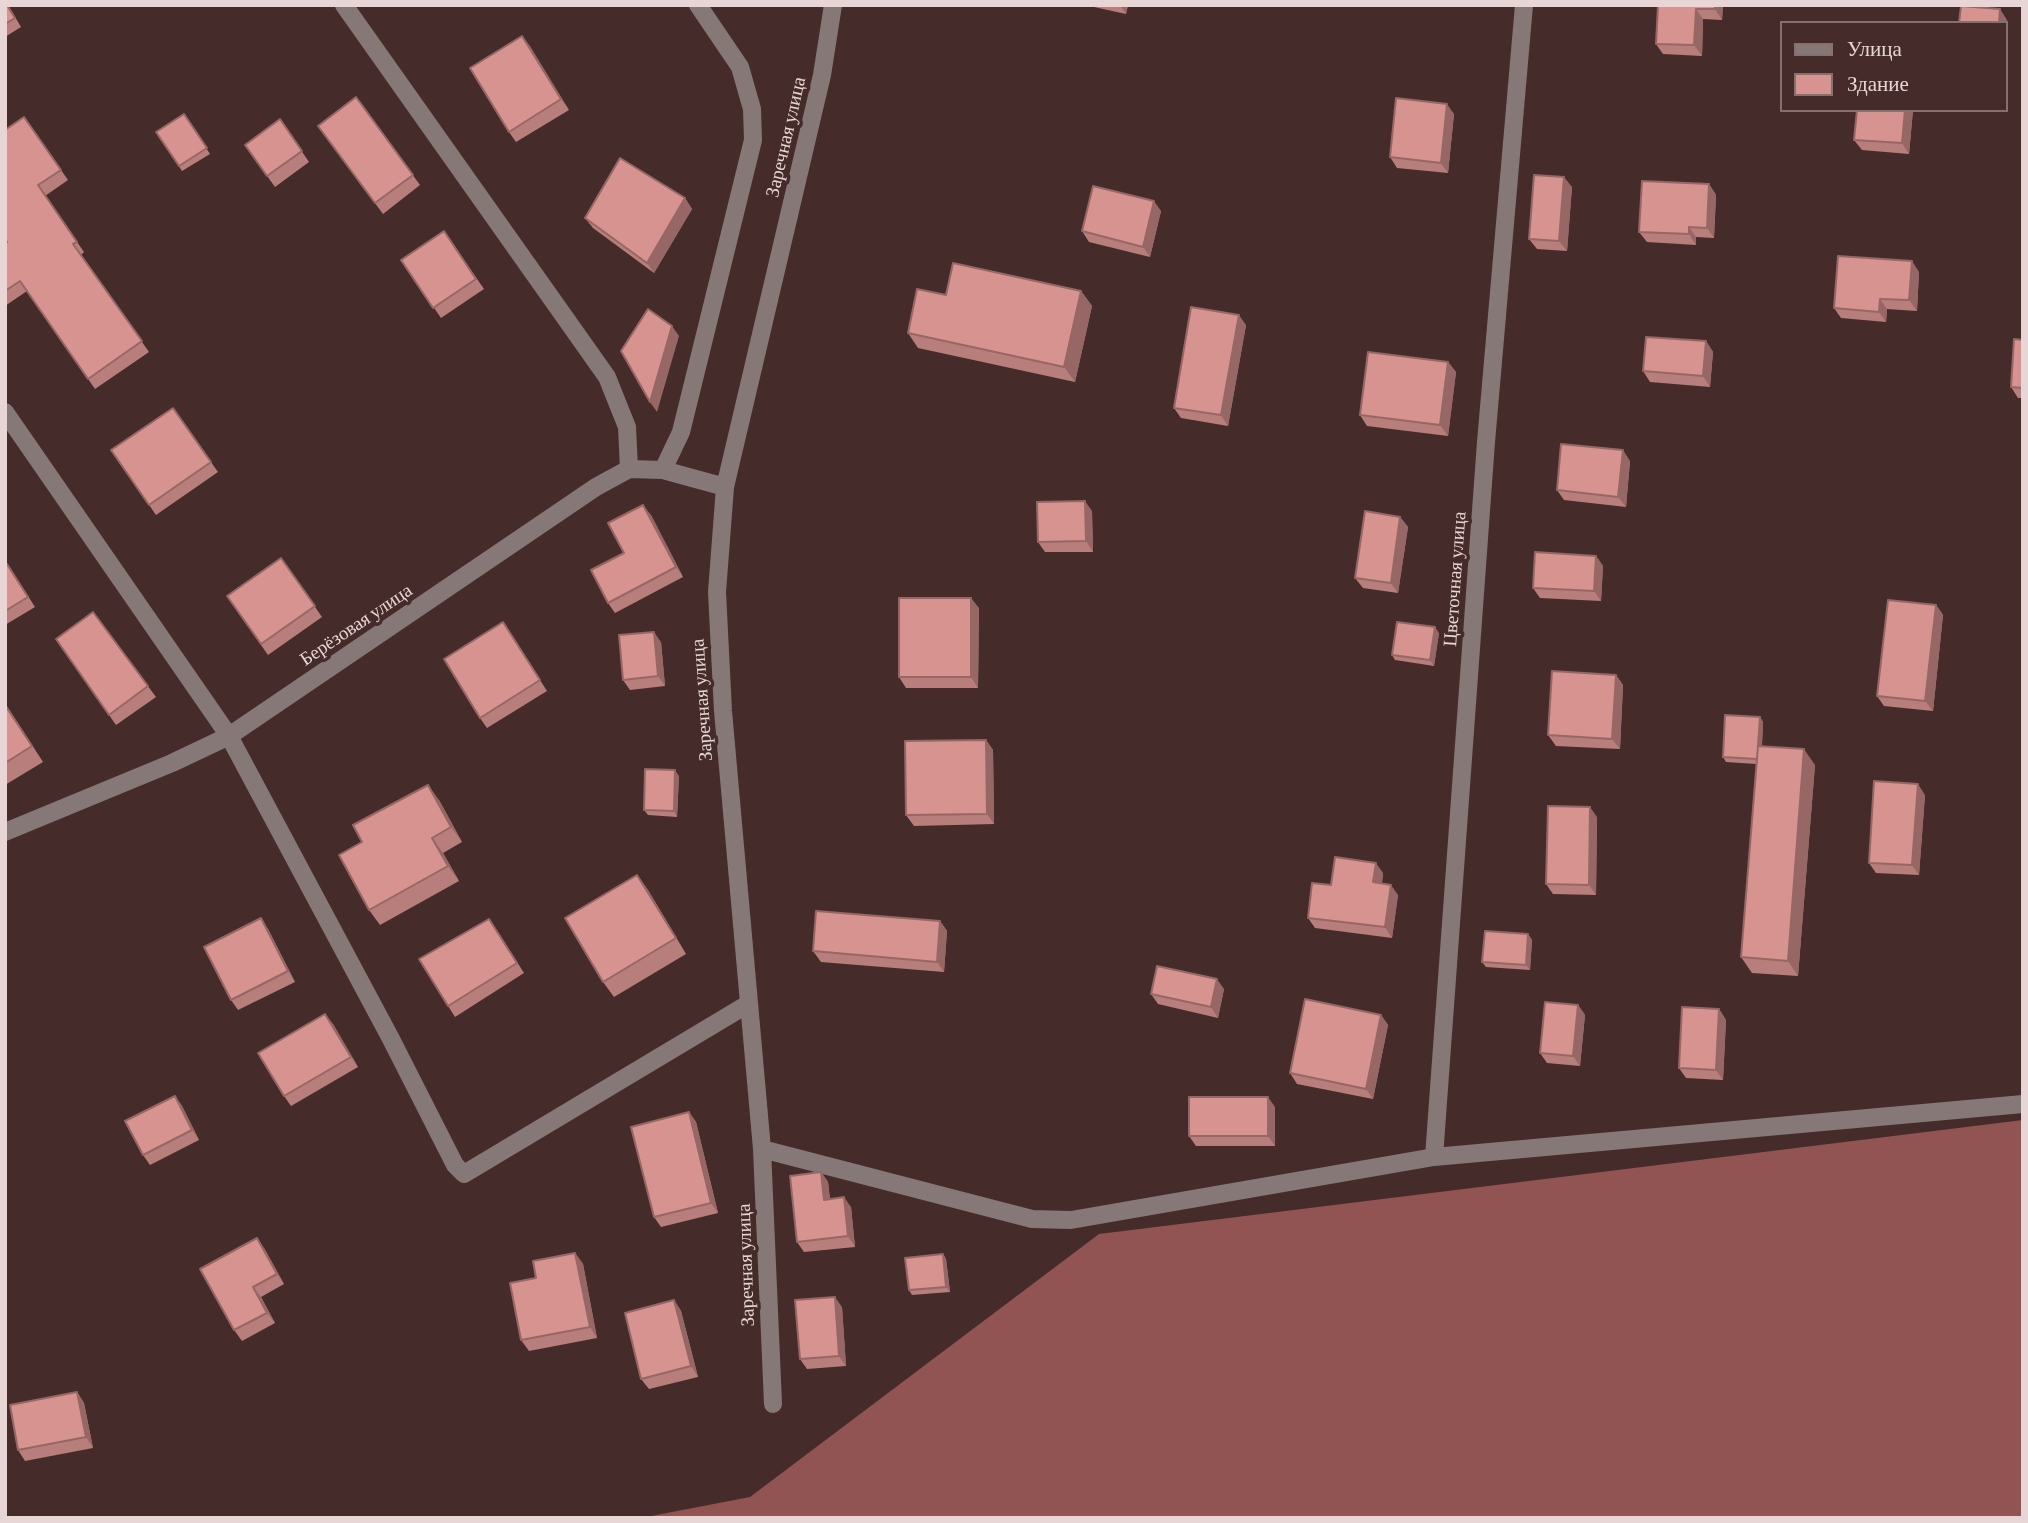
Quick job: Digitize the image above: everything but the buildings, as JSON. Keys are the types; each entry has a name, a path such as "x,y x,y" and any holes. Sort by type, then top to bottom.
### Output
{"street":[{"path":"344,5 607,377 627,427 629,469 663,470 725,487"},
{"path":"663,470 681,432 753,140 752,109 740,67 698,5"},
{"name":"Заречная улица","path":"774,1404 762,1149 723,711 717,592 725,487 822,75 833,5"},
{"name":"Цветочная улица","path":"1434,1157 1486,442 1524,5"},
{"path":"5,412 229,736 391,1039 455,1165 464,1174 748,1004"},
{"name":"Берёзовая улица","path":"5,832 173,763 229,736 584,495 629,469"},
{"path":"762,1149 1032,1219 1071,1220 1434,1157 2023,1104"}],"shaded area":[{"path":"2023,1120 2023,1518 641,1518 750,1497 1099,1234"}]}
